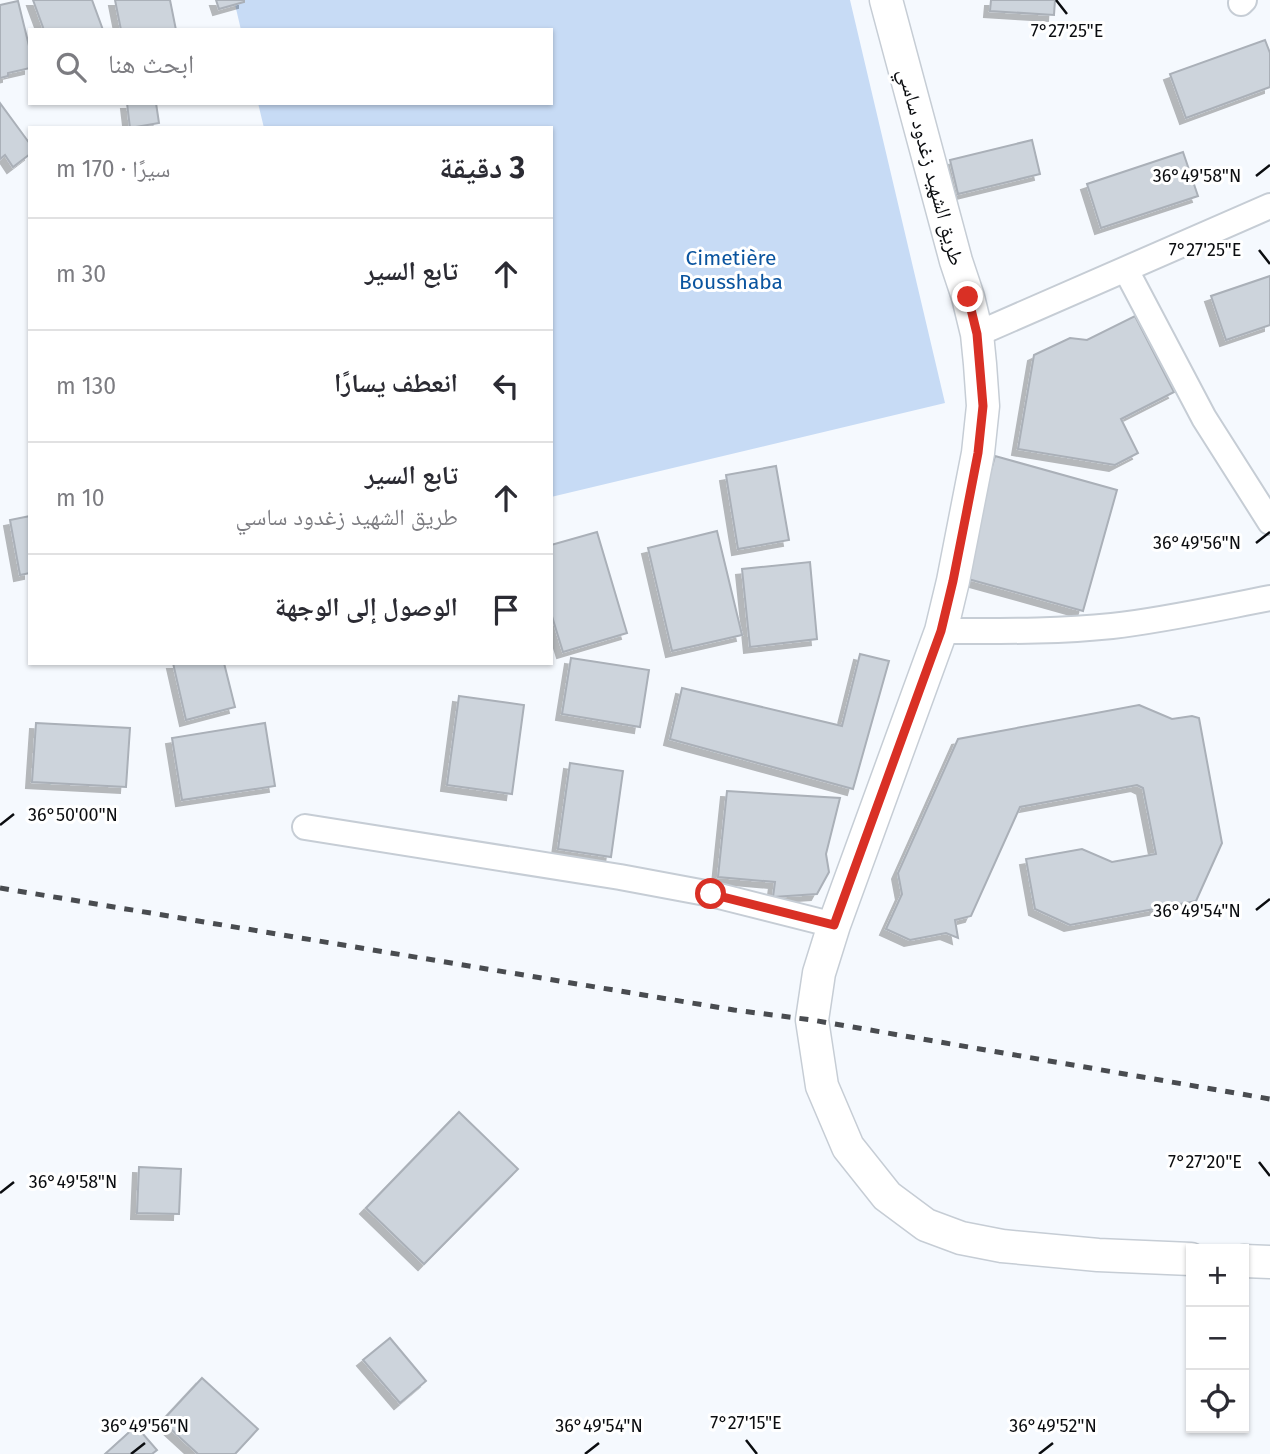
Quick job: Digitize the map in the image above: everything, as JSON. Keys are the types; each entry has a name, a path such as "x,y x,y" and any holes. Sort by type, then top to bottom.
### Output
{"street":[{"name":"طريق الشهيد زغدود ساسي","path":"886,0 977,334 983,406 978,453 941,631 834,925 819,974 812,1020 822,1086 848,1147 887,1196 926,1225 961,1238 1002,1246 1098,1255 1186,1259"},
{"path":"977,334 1270,206"},
{"path":"1126,270 1204,418 1270,522"},
{"path":"941,631 1042,631 1112,626 1187,615 1270,598"},
{"path":"305,827 633,879 711,894 834,925"},
{"path":"1249,1261 1270,1262"}],"green space":[{"name":"Cimetière Bousshaba","path":"234,0 850,0 945,403 553,497 553,126 264,126 258,105 553,105 553,28 241,28"}],"building":[{"path":"33,0 92,0 102,28 43,28"},
{"path":"115,0 170,0 176,28 121,28"},
{"path":"216,0 244,0 244,2 219,9"},
{"path":"991,0 1055,0 1054,15 990,11"},
{"path":"18,1 28,42 28,68 8,73 8,76 0,78 0,5"},
{"path":"1265,40 1270,53 1270,87 1186,118 1170,74"},
{"path":"0,103 28,141 28,156 13,167 5,155 0,159"},
{"path":"127,105 156,105 159,123 130,126"},
{"path":"1032,140 1040,174 958,194 950,160"},
{"path":"1183,152 1198,196 1101,228 1087,184"},
{"path":"1270,276 1270,325 1226,340 1211,296"},
{"path":"1135,316 1174,392 1121,419 1138,453 1115,465 1018,449 1034,355 1070,338 1087,340"},
{"path":"995,456 1117,490 1083,611 961,577"},
{"path":"776,466 789,540 738,549 726,475"},
{"path":"28,516 28,573 20,575 10,520"},
{"path":"717,531 742,635 672,651 648,548"},
{"path":"597,532 627,633 563,652 553,620 553,544"},
{"path":"810,562 817,639 750,647 742,569"},
{"path":"860,654 889,661 853,789 670,739 682,688 842,726"},
{"path":"571,658 649,670 640,727 562,714"},
{"path":"173,665 224,665 235,707 186,720"},
{"path":"459,696 524,705 512,794 447,785"},
{"path":"1139,705 1172,719 1192,716 1199,718 1222,843 1196,901 1070,925 1035,909 1026,859 1082,849 1112,862 1156,854 1143,788 1137,785 1020,807 971,916 955,920 958,938 946,933 910,940 886,929 902,894 898,873 958,739"},
{"path":"36,723 130,728 126,787 32,782"},
{"path":"265,723 275,786 182,800 172,738"},
{"path":"570,763 623,771 611,857 558,849"},
{"path":"727,791 840,798 826,854 829,872 817,894 773,897 775,882 718,877"},
{"path":"459,1112 518,1169 424,1264 366,1208"},
{"path":"139,1167 181,1169 179,1214 137,1213"},
{"path":"390,1338 426,1381 400,1403 363,1360"},
{"path":"202,1378 258,1429 235,1454 198,1454 162,1421"},
{"path":"136,1426 157,1450 152,1454 105,1454"}],"railway":[{"path":"0,888 734,1010 812,1020 1270,1099"}],"route":[{"path":"711,894 834,925 941,631 953,581 978,453 983,406 977,334 968,297"}]}
